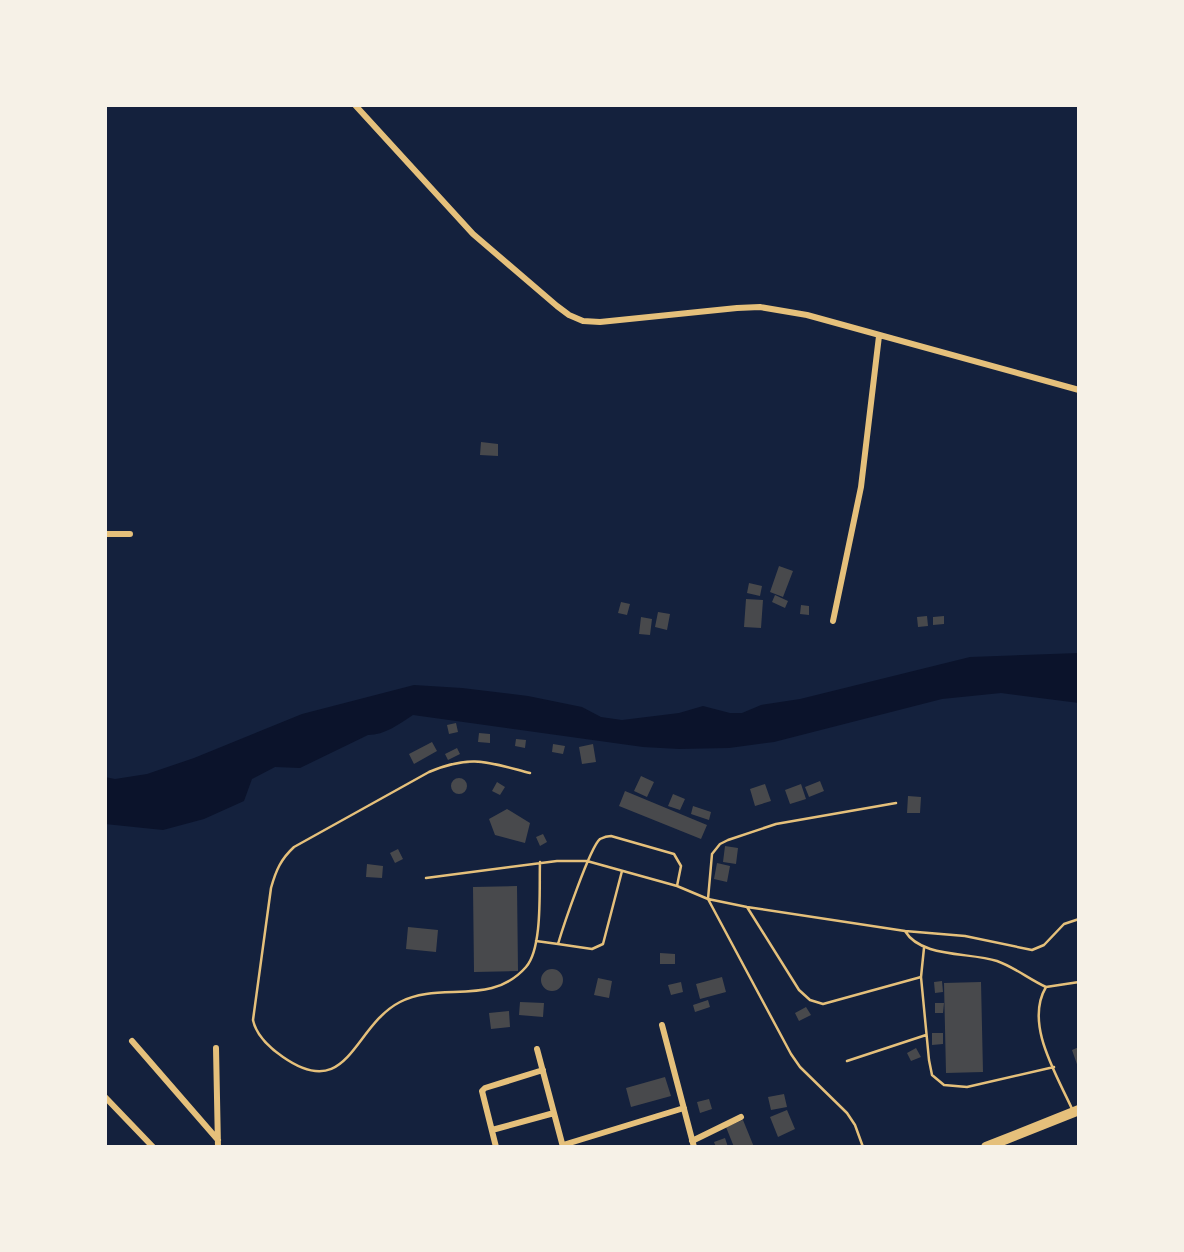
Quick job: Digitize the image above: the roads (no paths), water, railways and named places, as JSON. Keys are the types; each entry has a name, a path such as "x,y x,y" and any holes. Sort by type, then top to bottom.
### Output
{"main road":[{"path":"986,1147 1076,1111"}],"street":[{"path":"355,105 473,234 569,315 583,321 615,322 760,307 807,314 1079,390"},
{"path":"833,621 861,486 879,336"},
{"path":"105,534 130,534"},
{"path":"662,1025 693,1144 741,1117"},
{"path":"132,1041 218,1143"},
{"path":"216,1048 218,1143"},
{"path":"537,1049 563,1146 684,1108"},
{"path":"496,1147 482,1096 484,1089 542,1070"},
{"path":"105,1097 153,1147"},
{"path":"492,1130 554,1113"}],"lane":[{"path":"530,773 480,760 449,764 429,772 295,847 283,857 276,868 271,888 254,1010 255,1027 259,1035 294,1064 317,1070 335,1069 344,1063 380,1016 400,1002 416,996 482,991 504,984 528,966 533,957 540,862"},
{"path":"863,1147 847,1112 790,1054 708,899 712,854 720,844 776,824 896,803"},
{"path":"558,944 587,861 598,840 603,837 624,839 674,854 681,866 677,886"},
{"path":"426,878 540,862 587,861 677,886 708,899 747,907 905,931 965,936 1032,950 1044,946 1064,924 1079,919"},
{"path":"536,942 592,949 603,944 623,870"},
{"path":"747,907 799,990 810,1000 823,1004 921,977"},
{"path":"905,931 909,938 924,947 992,960 1046,987 1079,982"},
{"path":"924,947 921,977 932,1075 944,1085 967,1087 1054,1067"},
{"path":"1046,987 1040,997 1037,1018 1044,1044 1076,1111"},
{"path":"847,1061 926,1035"},
{"path":"406,1147 441,1147"}],"water":[{"path":"1079,653 1079,703 1001,693 942,699 774,742 729,748 643,747 413,715 386,731 368,735 300,768 275,767 252,779 244,801 204,819 163,830 105,824 105,777 115,779 147,774 302,714 414,685 528,696 582,707 601,717 622,720 679,713 703,706 730,713 742,713 761,705 800,699 970,657"}]}
